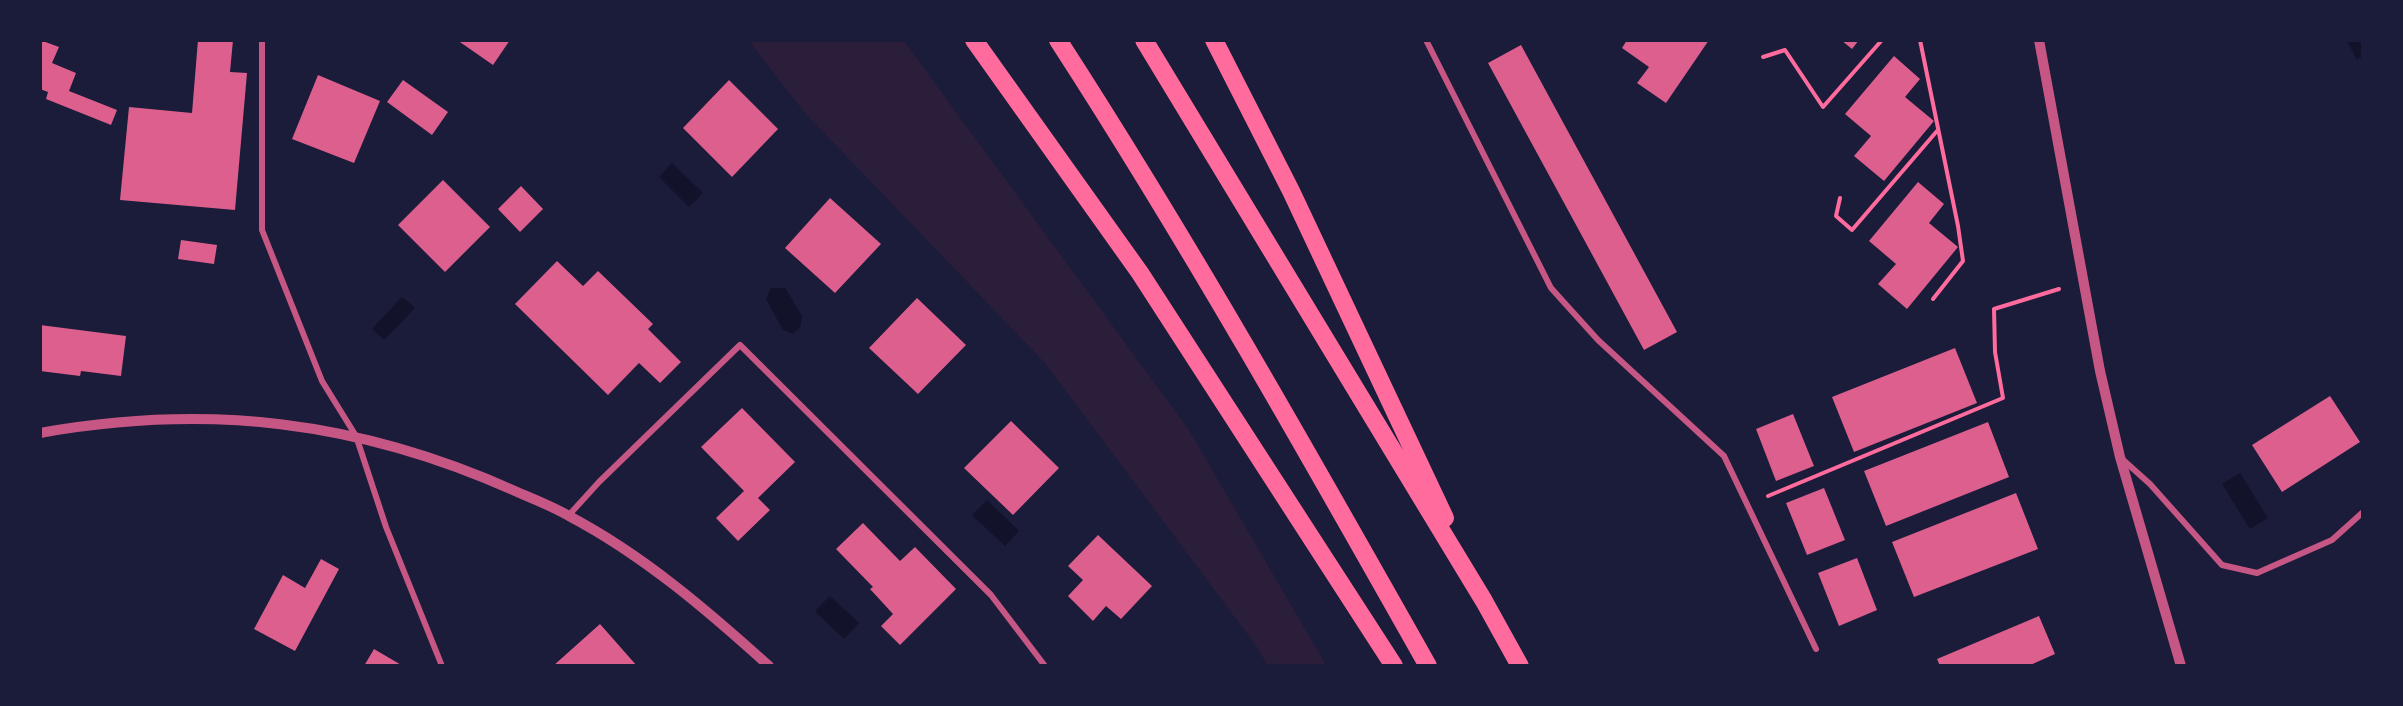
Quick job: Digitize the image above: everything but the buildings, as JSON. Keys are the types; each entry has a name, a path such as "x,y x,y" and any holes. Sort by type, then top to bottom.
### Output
{"highway":[{"path":"974,40 1140,273 1394,666"},
{"path":"1058,40 1266,378 1428,666"},
{"path":"1144,40 1484,601 1520,666"},
{"path":"1214,40 1291,191 1484,601"}],"street":[{"path":"262,40 262,230 322,381 356,436 386,527 442,666"},
{"path":"1426,40 1551,288 1598,340 1724,456 1816,649"},
{"path":"2039,40 2100,371 2120,457 2181,666"},
{"path":"569,515 599,482 740,345 991,594 1045,666"},
{"path":"40,433 81,426 186,417 280,423 356,436 458,466 569,515 649,566 712,616 769,666"},
{"path":"2120,457 2150,484 2222,565 2257,573 2332,540 2362,513"}],"path":[{"path":"1762,57 1785,50 1823,107 1882,40"},
{"path":"1920,40 1963,261 1932,299"},
{"path":"1840,198 1836,216 1852,230 1937,130"},
{"path":"1747,504 2003,398 1995,352 1994,309 2060,288"}],"shaded area":[{"path":"749,41 904,41 1189,430 1326,665 1267,665 1257,647 1044,362 804,112"},
{"path":"2347,41 2362,41 2362,57 2357,60"},
{"path":"672,163 703,193 689,207 659,177"},
{"path":"771,288 785,288 802,316 800,327 793,334 783,330 766,299"},
{"path":"402,297 415,308 384,340 372,329"},
{"path":"2240,473 2268,518 2250,529 2222,484"},
{"path":"987,500 1019,531 1005,546 972,515"},
{"path":"830,596 859,623 844,639 815,611"}]}
